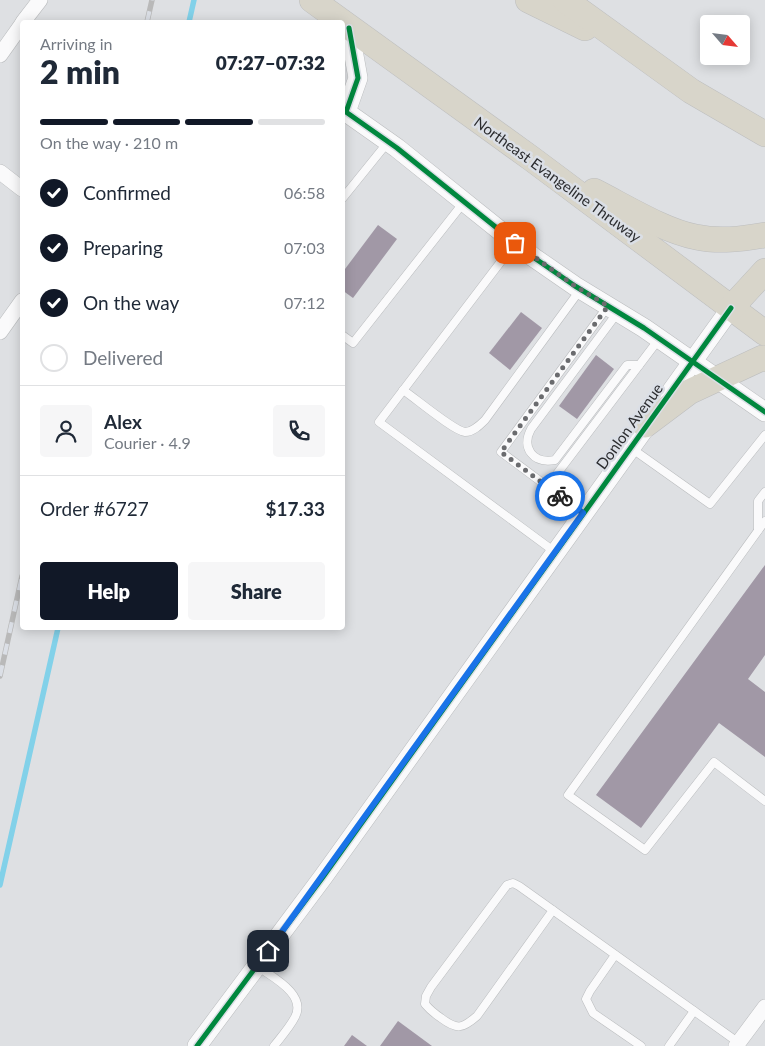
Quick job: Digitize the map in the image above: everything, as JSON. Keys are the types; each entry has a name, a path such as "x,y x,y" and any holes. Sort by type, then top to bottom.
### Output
{"highway":[{"name":"Northeast Evangeline Thruway","path":"312,0 338,20"},
{"path":"321,0 341,20"},
{"path":"528,0 646,57"},
{"path":"565,0 691,91 758,128"},
{"path":"345,24 349,28"},
{"name":"Northeast Evangeline Thruway","path":"345,25 532,159 765,333"},
{"path":"532,159 660,225 696,237 734,240 765,235"},
{"path":"731,308 765,271"},
{"path":"645,425 689,392 762,358 765,359"}],"street":[{"path":"25,20 40,0"},
{"path":"0,55 20,27"},
{"path":"345,109 358,78 349,28"},
{"path":"345,112 388,142 515,243 580,289 659,339 765,412"},
{"path":"0,172 20,187"},
{"path":"0,332 20,304"},
{"name":"Donlon Avenue","path":"197,1046 323,877 645,425 731,308"},
{"path":"738,1044 765,1007"}],"lane":[{"path":"345,195 388,142"},
{"path":"345,337 353,343 464,202"},
{"path":"515,243 379,422 555,552"},
{"path":"403,390 458,430 470,431 478,427 580,289"},
{"path":"613,309 527,436 526,444 532,454 540,460 547,462 555,460 627,365 639,365"},
{"path":"583,513 501,452 613,309"},
{"path":"547,487 659,339"},
{"path":"630,447 710,504 765,435"},
{"path":"758,530 758,501 765,492"},
{"path":"765,521 568,795 645,850 714,762 765,801"},
{"path":"553,910 477,1016 467,1024 456,1028 430,1010 425,1004 426,996 431,987 507,886 513,884 519,886 553,910 615,954 738,1044"},
{"path":"615,954 590,990 586,999 593,1013 641,1046"},
{"path":"257,966 287,987 295,997 298,1007 295,1017 274,1046"},
{"path":"669,1046 694,1011"}],"building":[{"path":"378,225 397,239 353,298 345,292 345,269"},
{"path":"521,312 542,328 510,370 489,353"},
{"path":"596,355 614,369 577,419 559,406"},
{"path":"765,565 765,655 748,679 765,692 765,757 719,723 641,828 596,795"},
{"path":"398,1021 432,1046 380,1046"},
{"path":"352,1035 367,1046 344,1046"}],"waterway":[{"path":"189,20 194,0"},
{"path":"0,885 58,630"}],"railway":[{"path":"147,20 152,0"},
{"path":"0,676 20,585"}],"cycle path":[{"path":"349,28 358,78 346,112 397,148 533,257 575,286 644,328 765,412"},
{"path":"197,1046 323,877 731,308"}],"way so far":[{"path":"515,243 575,286 608,306 501,452 560,496"}],"route":[{"path":"268,951 583,513 560,496"}]}
